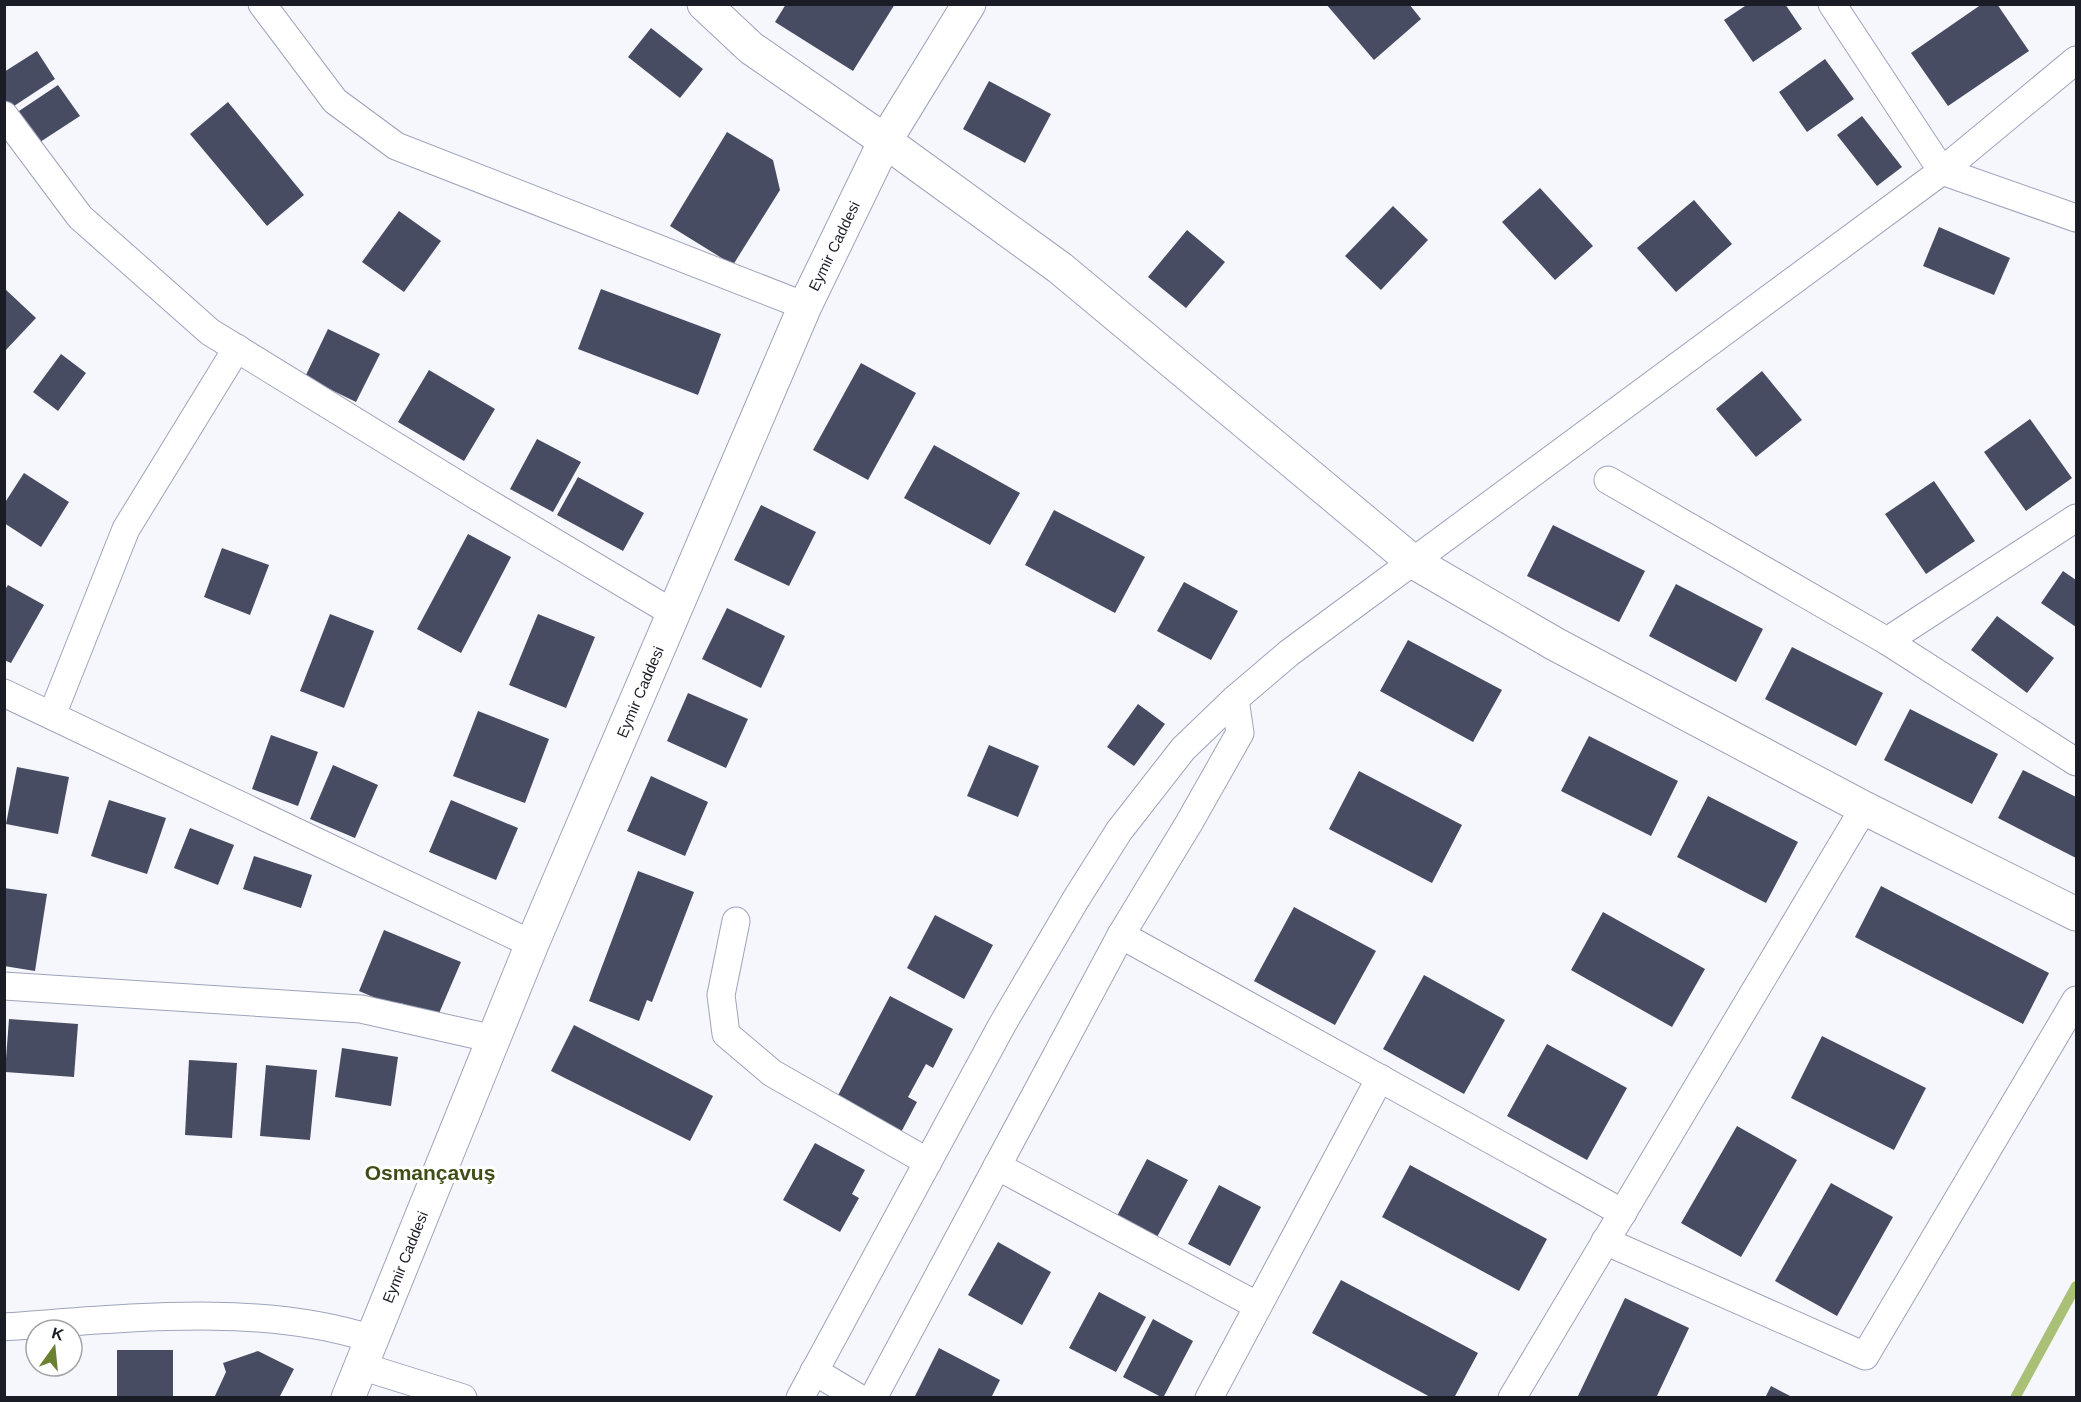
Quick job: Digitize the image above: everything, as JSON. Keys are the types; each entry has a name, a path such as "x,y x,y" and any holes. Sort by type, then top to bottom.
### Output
{"street":[{"path":"262,4 335,101 396,146 805,306"},
{"path":"704,4 751,48 885,141 1060,268 1412,561 1555,644 1864,808 2074,909"},
{"name":"Eymir Caddesi","path":"348,1398 532,944 805,306 885,141 969,4"},
{"path":"1832,4 1942,171 2076,218"},
{"path":"800,1398 1002,1025 1076,899 1119,831 1183,749 1289,652 1942,171 2076,60"},
{"path":"4,115 80,217 210,332 475,495 673,613"},
{"path":"52,716 126,529 237,348"},
{"path":"1608,480 1887,641 2076,762"},
{"path":"1887,641 2076,518"},
{"path":"4,693 532,944"},
{"path":"873,1398 1121,935 1189,824 1240,733 1235,699"},
{"path":"1512,1398 1864,808"},
{"path":"736,921 721,995 726,1034 772,1073 928,1162"},
{"path":"1121,935 1623,1213"},
{"path":"4,986 361,1009 494,1039"},
{"path":"1605,1241 1865,1356 2076,1000"},
{"path":"1209,1398 1380,1078"},
{"path":"997,1166 1258,1306"},
{"path":"4,1327 176,1315 263,1319 341,1329 367,1352 463,1398"},
{"path":"814,1371 859,1398"}],"building":[{"path":"786,4 895,4 853,71 775,22"},
{"path":"1326,4 1409,4 1421,19 1374,60"},
{"path":"1748,4 1785,4 1802,29 1753,62 1724,20"},
{"path":"1982,4 1997,4 2029,51 1948,106 1911,53"},
{"path":"651,28 703,69 680,98 628,57"},
{"path":"37,51 55,79 11,108 4,98 4,72"},
{"path":"1825,59 1854,99 1807,132 1779,92"},
{"path":"989,81 1051,114 1025,163 963,129"},
{"path":"58,85 80,116 37,144 16,113"},
{"path":"228,102 304,195 267,226 190,134"},
{"path":"1862,116 1902,167 1877,186 1837,135"},
{"path":"727,132 773,160 780,190 733,265 670,226"},
{"path":"1540,188 1593,246 1555,280 1502,222"},
{"path":"1694,200 1732,244 1676,292 1637,248"},
{"path":"1393,206 1428,240 1381,290 1345,256"},
{"path":"399,211 441,241 404,292 362,262"},
{"path":"1939,227 2010,258 1994,295 1923,266"},
{"path":"1187,230 1225,262 1186,308 1148,277"},
{"path":"4,288 36,318 4,352"},
{"path":"601,289 721,334 698,395 578,349"},
{"path":"328,329 380,354 356,402 305,377"},
{"path":"61,354 86,373 58,411 33,392"},
{"path":"861,363 916,393 868,480 813,450"},
{"path":"429,370 495,409 464,461 398,422"},
{"path":"1762,371 1802,420 1756,457 1716,409"},
{"path":"2030,419 2072,478 2026,511 1984,452"},
{"path":"537,439 581,462 553,512 510,489"},
{"path":"934,445 1020,493 990,545 904,498"},
{"path":"24,473 69,502 41,547 4,523 4,504"},
{"path":"578,477 644,513 623,551 557,515"},
{"path":"1934,481 1975,541 1926,574 1885,514"},
{"path":"761,505 816,532 789,586 734,560"},
{"path":"1054,510 1145,557 1115,613 1025,565"},
{"path":"1553,525 1645,571 1619,622 1527,576"},
{"path":"468,534 511,557 461,653 417,629"},
{"path":"222,548 269,565 250,615 204,597"},
{"path":"2063,571 2076,580 2076,627 2041,603"},
{"path":"1184,582 1238,611 1211,660 1157,631"},
{"path":"1676,584 1763,629 1736,682 1649,636"},
{"path":"8,585 44,605 11,663 4,660 4,591"},
{"path":"727,608 785,636 761,688 702,659"},
{"path":"330,614 374,631 344,708 300,691"},
{"path":"538,614 595,637 566,708 509,685"},
{"path":"1997,616 2054,658 2027,693 1971,650"},
{"path":"1408,640 1502,690 1473,742 1380,691"},
{"path":"1792,647 1883,693 1856,746 1765,699"},
{"path":"688,693 748,719 726,768 667,741"},
{"path":"1138,704 1165,724 1134,766 1107,747"},
{"path":"1910,709 1998,754 1972,804 1884,760"},
{"path":"478,711 549,739 525,803 453,776"},
{"path":"271,735 318,752 298,806 252,789"},
{"path":"1589,736 1678,781 1651,836 1561,791"},
{"path":"989,745 1039,766 1018,817 967,796"},
{"path":"333,765 378,785 355,838 310,819"},
{"path":"17,767 69,777 58,834 6,824"},
{"path":"2023,770 2076,797 2076,858 1998,818"},
{"path":"1359,771 1462,825 1432,883 1329,829"},
{"path":"651,776 708,802 685,856 627,831"},
{"path":"1708,796 1798,842 1766,903 1677,857"},
{"path":"109,800 166,818 147,874 91,856"},
{"path":"451,800 518,828 496,880 429,852"},
{"path":"190,828 234,845 218,885 174,868"},
{"path":"254,856 312,875 301,908 243,889"},
{"path":"638,871 694,892 652,1002 647,1000 639,1021 589,1001"},
{"path":"1881,886 2049,973 2023,1024 1855,937"},
{"path":"4,888 47,894 35,971 4,966"},
{"path":"1294,907 1376,951 1335,1025 1254,981"},
{"path":"1603,912 1705,969 1672,1027 1571,970"},
{"path":"935,915 993,945 964,999 907,968"},
{"path":"384,930 461,962 437,1018 401,1003 399,1008 359,991"},
{"path":"1424,975 1505,1020 1464,1094 1383,1049"},
{"path":"890,996 953,1029 933,1068 926,1064 908,1097 917,1102 897,1140 833,1105"},
{"path":"9,1019 78,1024 74,1077 5,1072"},
{"path":"574,1025 713,1096 690,1141 551,1071"},
{"path":"1822,1036 1926,1088 1894,1150 1791,1098"},
{"path":"1547,1044 1627,1088 1587,1160 1507,1116"},
{"path":"342,1048 398,1057 391,1106 335,1097"},
{"path":"189,1060 237,1063 232,1138 185,1135"},
{"path":"266,1065 317,1070 310,1140 260,1136"},
{"path":"1737,1126 1797,1160 1741,1257 1681,1223"},
{"path":"815,1143 865,1170 852,1194 859,1198 840,1232 783,1200"},
{"path":"1147,1159 1188,1180 1156,1239 1116,1218"},
{"path":"1410,1165 1547,1239 1519,1291 1382,1217"},
{"path":"1831,1183 1893,1217 1837,1316 1775,1281"},
{"path":"1219,1185 1261,1207 1230,1266 1188,1244"},
{"path":"998,1242 1051,1272 1022,1325 968,1295"},
{"path":"1341,1280 1478,1353 1454,1398 1432,1398 1312,1333"},
{"path":"1099,1292 1146,1317 1116,1372 1069,1348"},
{"path":"1625,1298 1689,1328 1656,1398 1577,1398"},
{"path":"1153,1319 1193,1341 1163,1398 1123,1377"},
{"path":"939,1348 1000,1380 991,1398 914,1398"},
{"path":"117,1350 173,1350 173,1398 117,1398"},
{"path":"258,1351 294,1369 279,1398 214,1398 226,1372 223,1363"},
{"path":"1771,1386 1794,1398 1765,1398"}],"waterway":[{"path":"2015,1398 2076,1286"}],"district":[{"name":"Osmançavuş","path":"430,1172"}]}
